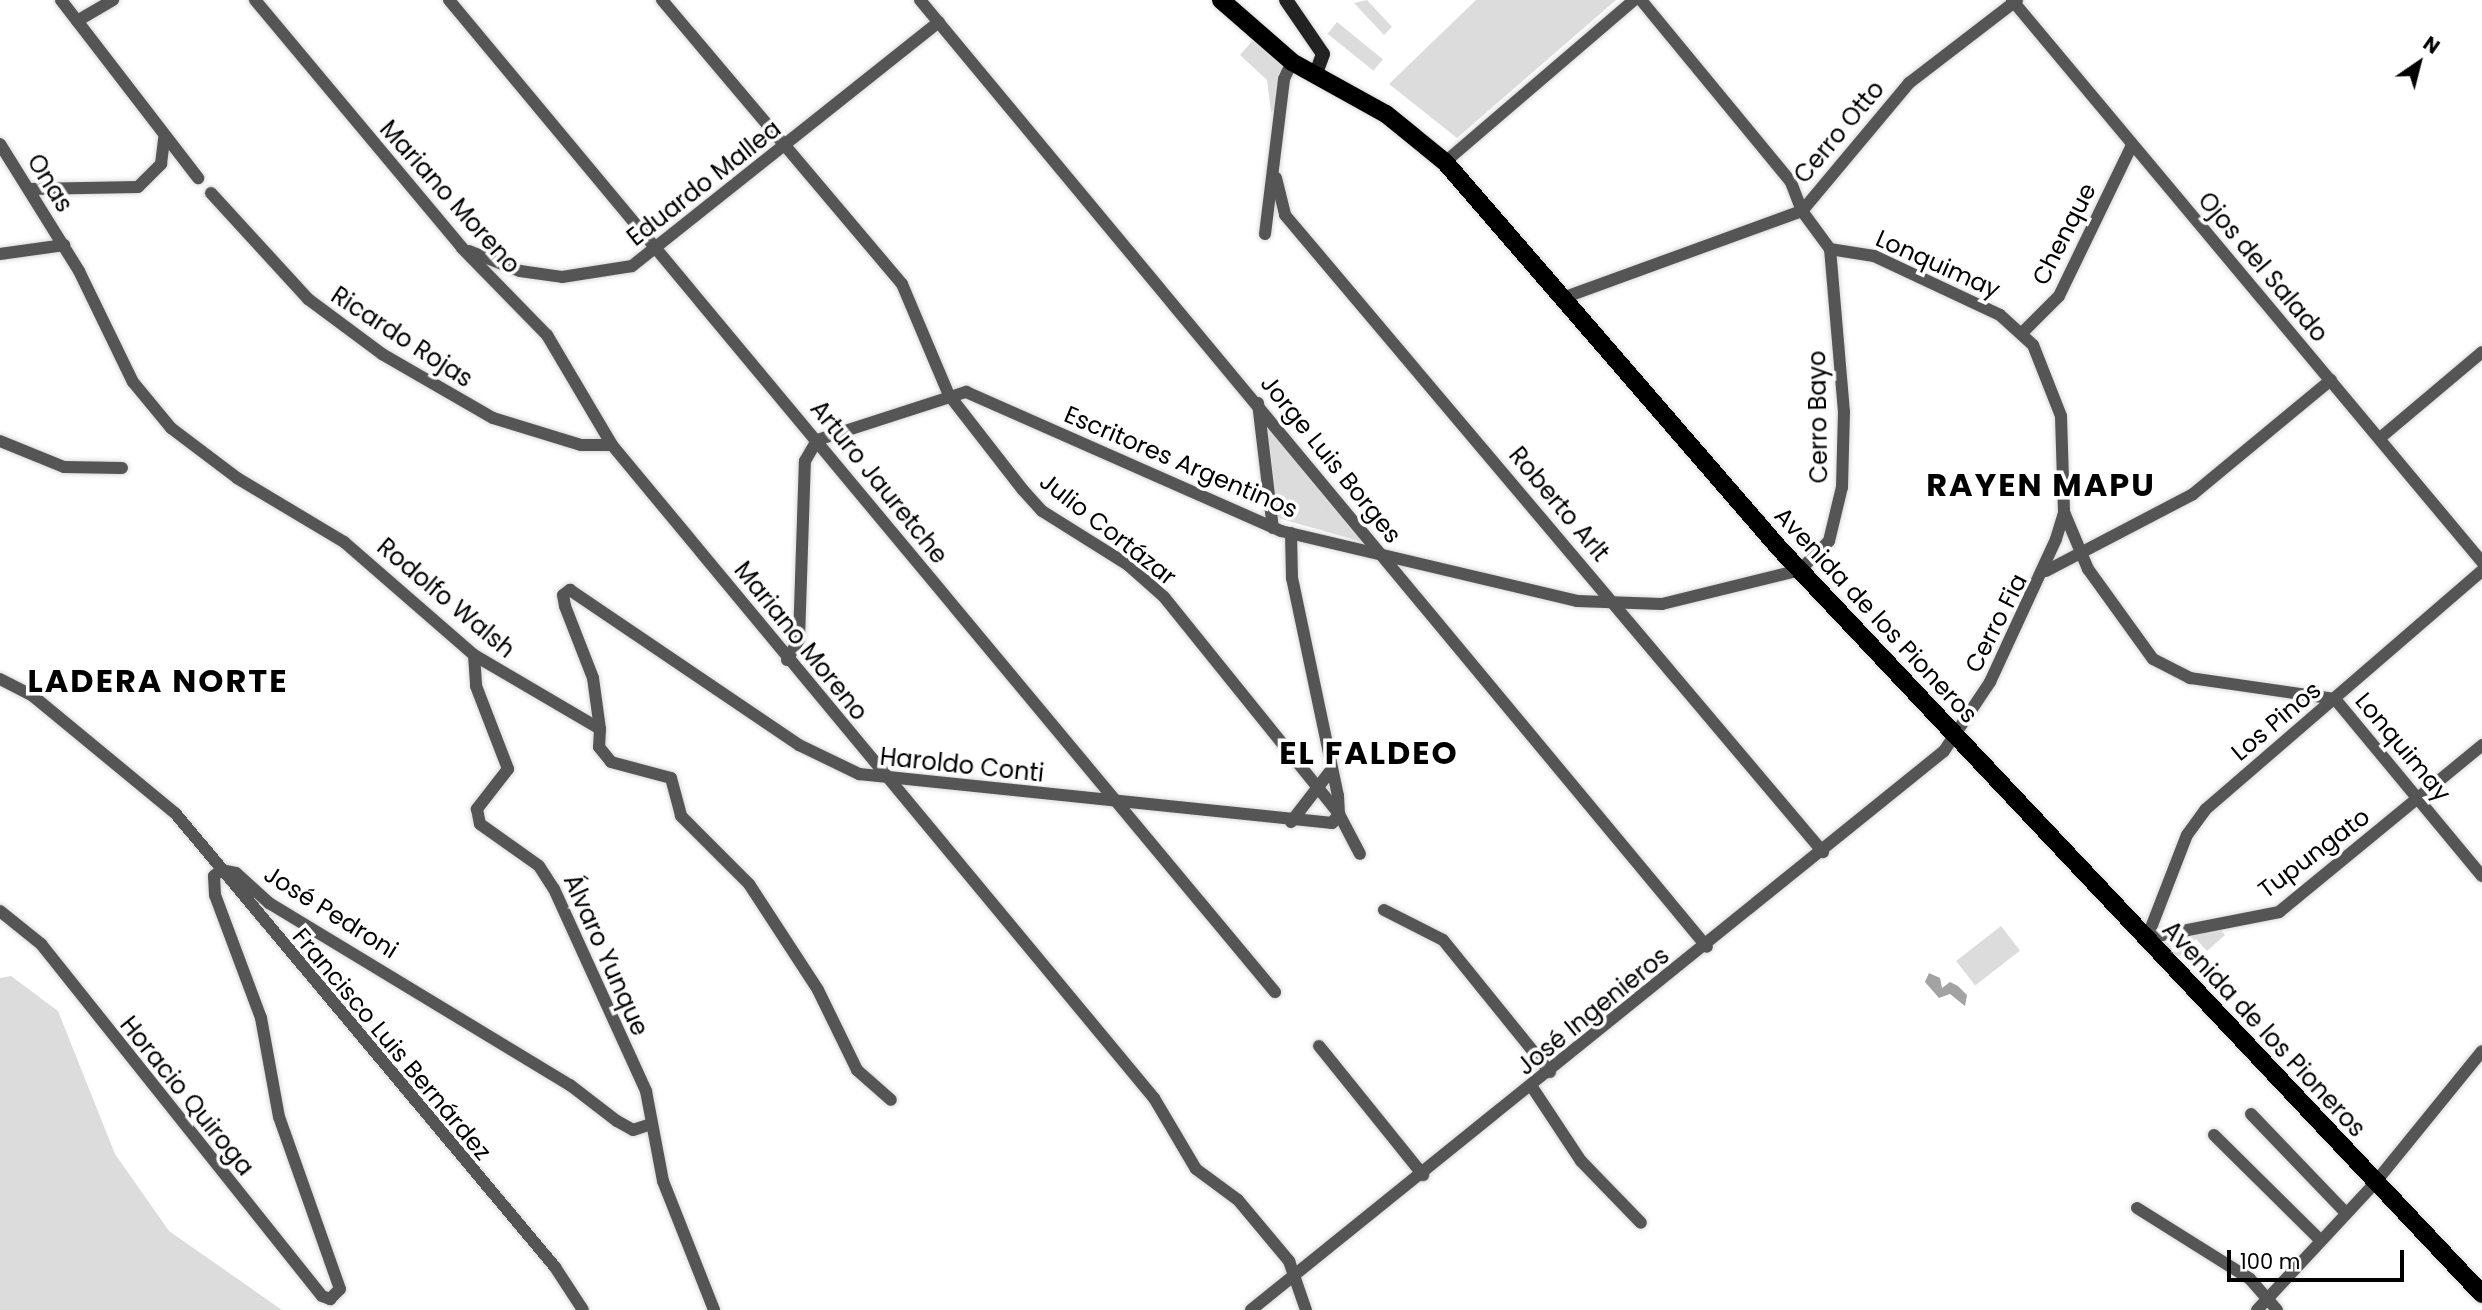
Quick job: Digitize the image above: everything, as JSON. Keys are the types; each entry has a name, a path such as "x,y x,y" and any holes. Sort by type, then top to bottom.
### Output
{"main road":[{"name":"Avenida de los Pioneros","path":"1221,0 1293,62 1385,114 1445,162 1560,299 1800,570 2480,1295"},
{"path":"1286,0 1323,54 1315,76"}],"street":[{"path":"61,0 164,138 198,178"},
{"path":"77,21 113,0"},
{"name":"Mariano Moreno","path":"255,0 462,248 547,335 612,445 787,660 1154,1098 1196,1169 1238,1200 1295,1273 1306,1310"},
{"name":"Arturo Jauretche","path":"449,0 1275,992"},
{"name":"Julio Cortázar","path":"662,0 901,284 949,395 1042,511 1128,565 1164,597 1316,789 1339,814 1360,854"},
{"name":"Jorge Luis Borges","path":"920,0 1258,402 1707,947"},
{"path":"1445,162 1634,0"},
{"path":"1641,0 1791,182 1802,211 1830,249"},
{"name":"Cerro Otto","path":"1560,299 1802,211 1909,83 2015,1"},
{"name":"Ojos del Salado","path":"2015,1 2132,145 2482,562"},
{"name":"Eduardo Mallea","path":"462,248 520,271 562,277 615,272 658,249 939,22"},
{"path":"1265,234 1276,178 1284,79 1293,62"},
{"path":"30,189 138,187 161,164 164,138"},
{"name":"Onas","path":"0,144 64,245"},
{"name":"Chenque","path":"2022,333 2059,296 2132,145"},
{"name":"Roberto Arlt","path":"1276,178 1285,215 1618,606 1823,852"},
{"name":"Ricardo Rojas","path":"211,193 308,299 382,354 493,418 581,446 612,445"},
{"path":"0,254 64,245"},
{"name":"Rodolfo Walsh","path":"64,245 133,382 171,428 237,478 344,542 474,655 600,729"},
{"name":"Lonquimay","path":"1830,249 1874,256 2000,315 2022,333 2049,377 2061,416 2064,512 2078,552 2152,659 2170,672 2335,699 2482,876"},
{"name":"Cerro Bayo","path":"1800,570 1829,541 1842,487 1844,412 1830,249"},
{"path":"2380,438 2482,352"},
{"name":"Cerro Fia","path":"1956,737 2046,571 2193,494 2331,380"},
{"name":"Escritores Argentinos","path":"817,440 949,395 977,393 1273,528 1385,558 1618,606 1662,604 1800,570"},
{"path":"1258,402 1273,528"},
{"path":"787,660 799,639 806,461 817,440"},
{"path":"0,441 64,467 122,468"},
{"name":"Lonquimay","path":"2046,571 2064,512"},
{"path":"1291,533 1292,578 1339,814"},
{"name":"Los Pinos","path":"2147,938 2196,820 2482,571"},
{"name":"Haroldo Conti","path":"600,729 593,678 565,606 563,595 570,590 799,744 890,782 1114,800 1320,825 1339,814"},
{"name":"Álvaro Yunque","path":"474,655 475,686 508,769 477,809 480,824 547,874 646,1091 663,1181 714,1310"},
{"name":"Francisco Luis Bernárdez","path":"0,680 33,696 150,790 221,870 555,1267 583,1310"},
{"path":"600,729 599,747 611,762 671,778 681,816 749,884 818,990 858,1070 891,1100"},
{"name":"José Ingenieros","path":"1251,1310 1707,947 1823,852 1956,737"},
{"name":"Tupungato","path":"2147,938 2279,912 2482,745"},
{"path":"1291,822 1332,769"},
{"name":"José Pedroni","path":"221,870 236,873 269,903 464,1019 625,1126 633,1130 652,1124"},
{"name":"Horacio Quiroga","path":"0,911 41,944 322,1296 330,1298 340,1289 279,1117 261,1018 215,895 214,876 221,870"},
{"path":"1384,910 1443,940 1550,1072"},
{"path":"1319,1046 1423,1175"},
{"path":"2257,1310 2374,1184 2482,1051"},
{"path":"1532,1087 1581,1161 1641,1223"},
{"path":"2251,1114 2346,1213"},
{"path":"2214,1135 2320,1240"},
{"path":"2137,1208 2250,1279 2277,1310"}],"shaded area":[{"path":"1367,0 1392,27 1384,35 1354,3"},
{"path":"1476,0 1616,0 1457,138 1389,84"},
{"path":"1337,22 1383,59 1373,71 1328,34"},
{"path":"1253,40 1287,65 1279,108 1271,112 1267,80 1240,55"},
{"path":"1267,421 1370,544 1278,518"},
{"path":"2001,926 2020,950 1975,986 1956,961"},
{"path":"2219,928 2225,935 2207,951 2196,939 2184,950 2188,955 2171,956 2162,943"},
{"path":"1929,973 1940,978 1942,988 1950,982 1958,986 1967,995 1965,1006 1950,994 1939,998 1925,982"},
{"path":"11,976 58,1011 115,1154 169,1231 282,1310 0,1310 0,978"}],"district":[{"name":"RAYEN MAPU","path":"2041,485"},
{"name":"LADERA NORTE","path":"158,681"},
{"name":"EL FALDEO","path":"1369,753"}]}
